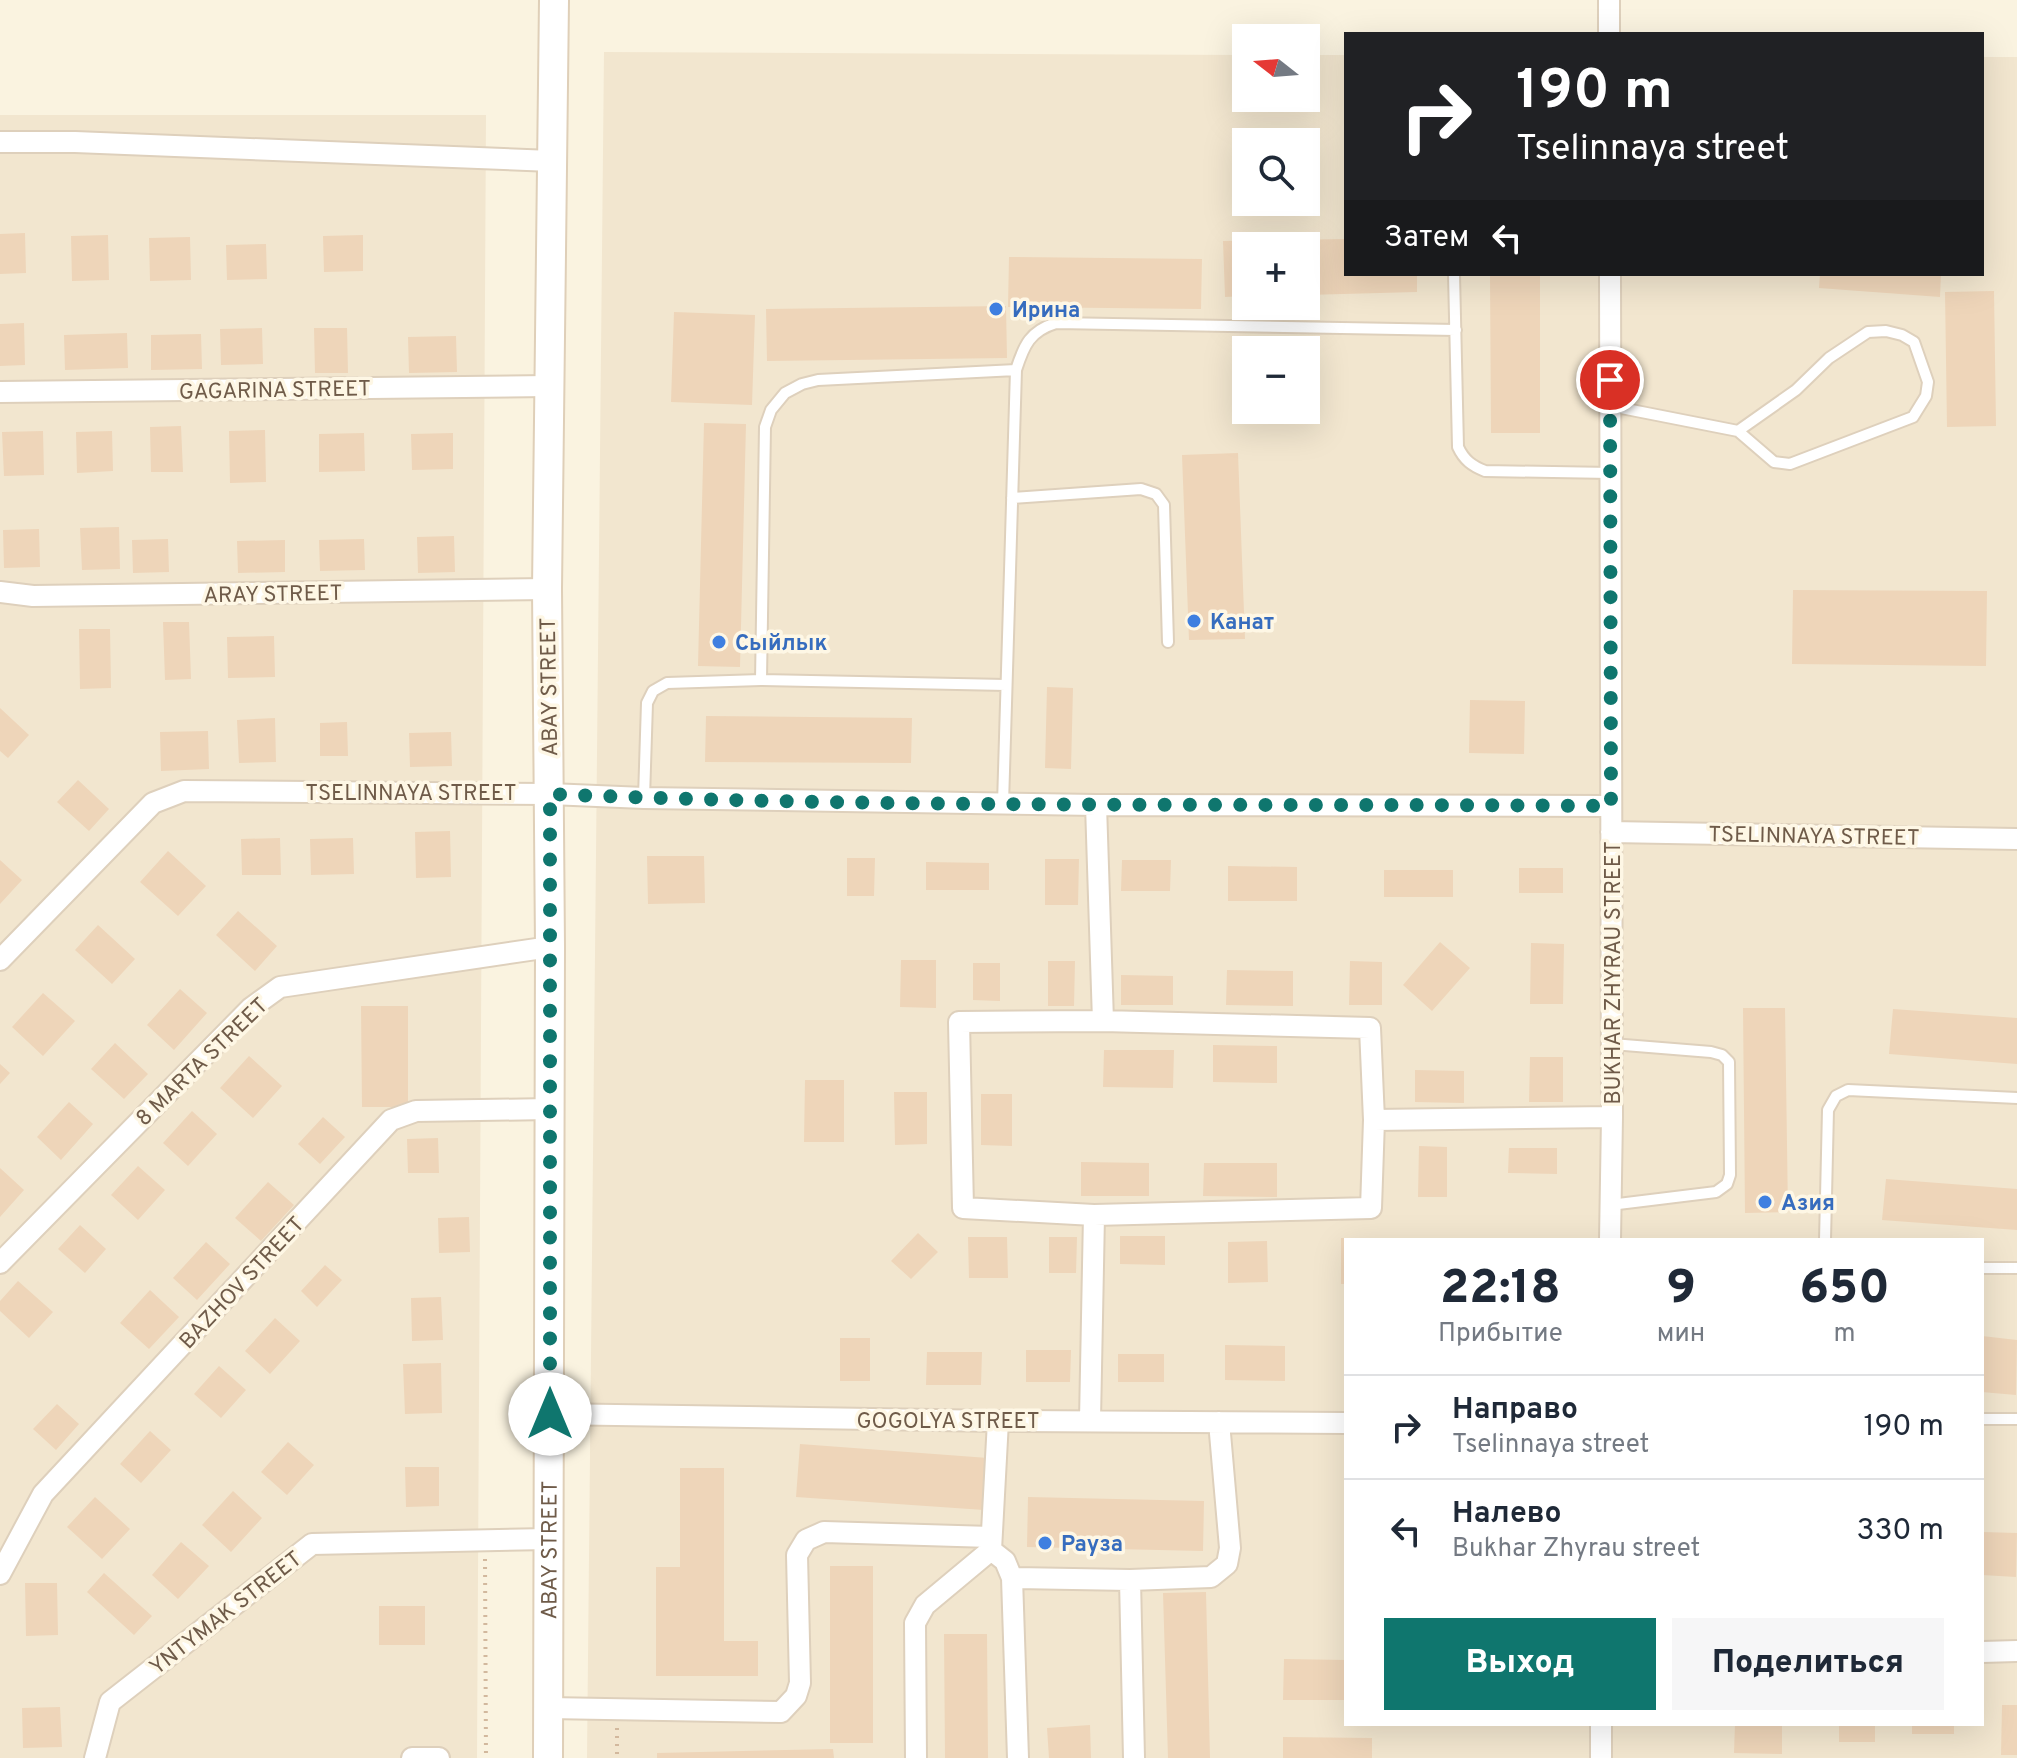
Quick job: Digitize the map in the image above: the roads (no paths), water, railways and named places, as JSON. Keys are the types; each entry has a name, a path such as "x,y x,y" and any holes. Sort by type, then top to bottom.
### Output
{"street":[{"name":"ABAY STREET","path":"548,1758 550,794 547,589 554,0"},
{"path":"1609,0 1609,32"},
{"path":"0,142 75,142 552,161"},
{"name":"BUKHAR ZHYRAU STREET","path":"1610,276 1610,1238"},
{"name":"GAGARINA STREET","path":"0,392 549,386"},
{"name":"ARAY STREET","path":"8,593 547,589"},
{"path":"0,612 8,593"},
{"name":"TSELINNAYA STREET","path":"0,960 153,803 184,791 550,794 1096,805 1611,806"},
{"path":"1096,805 1103,1021"},
{"name":"TSELINNAYA STREET","path":"1611,832 2017,839"},
{"name":"8 MARTA STREET","path":"0,1263 251,1008 280,987 550,947"},
{"path":"1103,1021 1370,1028 1374,1120 1371,1208 1094,1215 963,1208 959,1022 1103,1021"},
{"name":"BAZHOV STREET","path":"0,1574 43,1494 391,1120 416,1111 550,1109"},
{"path":"1374,1120 1612,1117"},
{"path":"1090,1420 1094,1215"},
{"name":"GOGOLYA STREET","path":"550,1414 1344,1423"},
{"path":"998,1421 991,1543 1005,1561 1012,1578 1018,1758"},
{"path":"1012,1578 1130,1580 1211,1577 1227,1564 1230,1548 1219,1422"},
{"path":"548,1708 781,1712 796,1696 800,1683 797,1555 806,1540 824,1532 991,1543"},
{"name":"YNTYMAK STREET","path":"95,1758 110,1702 312,1544 549,1539"},
{"path":"916,1758 915,1623 925,1605 991,1543"},
{"path":"1130,1580 1134,1758"},
{"path":"1984,1652 2017,1651"},
{"path":"1601,1726 1601,1758"},
{"path":"412,1758 439,1758"}],"lane":[{"path":"1454,276 1458,447 1468,462 1485,471 1611,473"},
{"path":"1003,804 1016,370 1028,338 1056,323 1456,330"},
{"path":"1611,406 1738,431 1774,462 1790,464 1913,417 1926,396 1928,382 1914,342 1886,331 1868,332 1829,358 1796,390 1738,431"},
{"path":"761,680 765,427 771,410 785,393 802,384 837,377 1016,370"},
{"path":"1012,498 1141,489 1156,494 1164,505 1168,642"},
{"path":"644,798 647,703 653,691 667,683 761,680 1006,685"},
{"path":"1610,1205 1716,1192 1727,1184 1730,1175 1729,1062 1722,1055 1711,1052 1612,1044"},
{"path":"1825,1238 1828,1110 1836,1096 1848,1090 2017,1098"},
{"path":"1984,1268 2017,1268"},
{"path":"1984,1419 2017,1419"}],"place":[{"name":"Ирина","path":"996,309"},
{"name":"Канат","path":"1194,621"},
{"name":"Сыйлык","path":"719,642"},
{"name":"Азия","path":"1765,1202"},
{"name":"Рауза","path":"1045,1543"}]}
